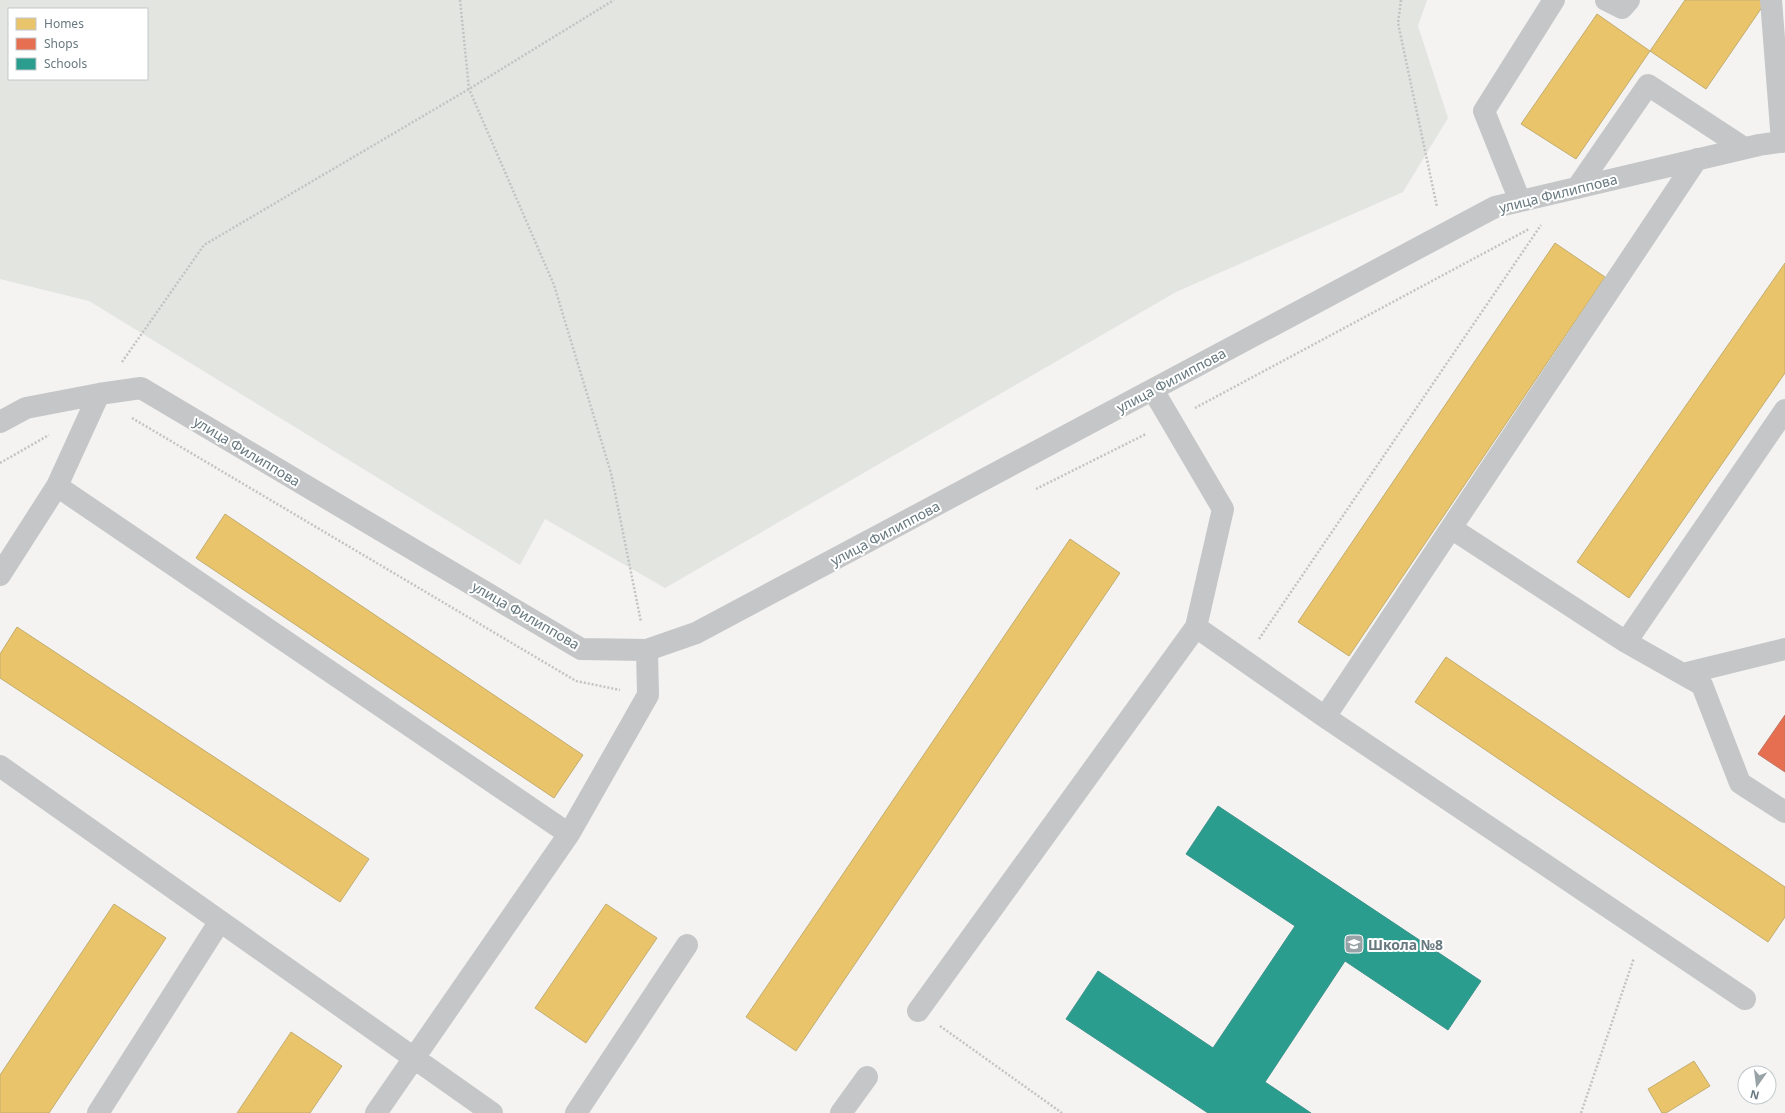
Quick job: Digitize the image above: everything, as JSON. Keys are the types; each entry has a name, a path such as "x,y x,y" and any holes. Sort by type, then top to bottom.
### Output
{"street":[{"path":"1520,201 1484,111 1554,0"},
{"path":"1606,0 1622,8 1629,0"},
{"path":"1771,0 1784,141"},
{"path":"1577,188 1648,85 1744,148"},
{"name":"улица Филиппова","path":"0,422 26,408 141,388 581,649 647,650 696,633 1495,207 1744,148 1784,141"},
{"path":"1325,717 1697,160"},
{"path":"918,1011 1196,627 1223,509 1153,390"},
{"path":"0,575 57,486 100,394"},
{"path":"1626,642 1785,410"},
{"path":"57,486 569,834"},
{"path":"1451,528 1626,642 1702,685 1740,783 1785,812"},
{"path":"1196,627 1325,717 1745,999"},
{"path":"1683,674 1785,649"},
{"path":"376,1113 415,1059 569,834 648,695 647,650"},
{"path":"0,766 492,1113"},
{"path":"98,1113 220,921"},
{"path":"576,1113 687,945"},
{"path":"841,1113 867,1077"}],"path":[{"path":"460,0 469,89 554,285 611,473 647,650"},
{"path":"100,394 204,246 469,89 614,0"},
{"path":"1400,0 1398,23 1442,235"},
{"path":"1258,640 1543,221 1536,225"},
{"path":"1036,489 1171,421 1529,229"},
{"path":"128,415 576,681 648,695"},
{"path":"0,463 54,432 87,422"},
{"path":"1581,1113 1643,931"},
{"path":"918,1011 1062,1113"}],"shaded area":[{"path":"0,0 1427,0 1418,26 1448,118 1403,192 1176,292 665,588 545,519 520,565 89,301 0,279"}],"building: Homes":[{"path":"1685,0 1767,0 1706,89 1650,51"},
{"path":"1597,14 1650,51 1576,159 1521,124"},
{"path":"1555,243 1605,277 1349,656 1298,622"},
{"path":"1785,263 1785,373 1629,598 1577,562"},
{"path":"225,514 583,755 554,798 196,558"},
{"path":"1070,539 1120,573 796,1051 746,1017"},
{"path":"17,627 369,859 340,902 0,678 0,654"},
{"path":"1446,657 1785,887 1785,917 1768,942 1415,702"},
{"path":"114,904 166,938 49,1113 0,1113 0,1075"},
{"path":"606,904 657,938 586,1043 535,1008"},
{"path":"291,1032 342,1066 310,1113 237,1113"},
{"path":"1694,1061 1710,1086 1666,1113 1662,1113 1648,1089"}],"building: Shops":[{"path":"1785,715 1785,772 1758,754"}],"building: Schools":[{"name":"Школа №8","path":"1218,806 1481,981 1448,1030 1345,961 1265,1082 1311,1113 1208,1113 1066,1019 1098,971 1213,1048 1295,926 1186,854"}],"place":[{"name":"Школа №8","path":"1354,944"}]}
